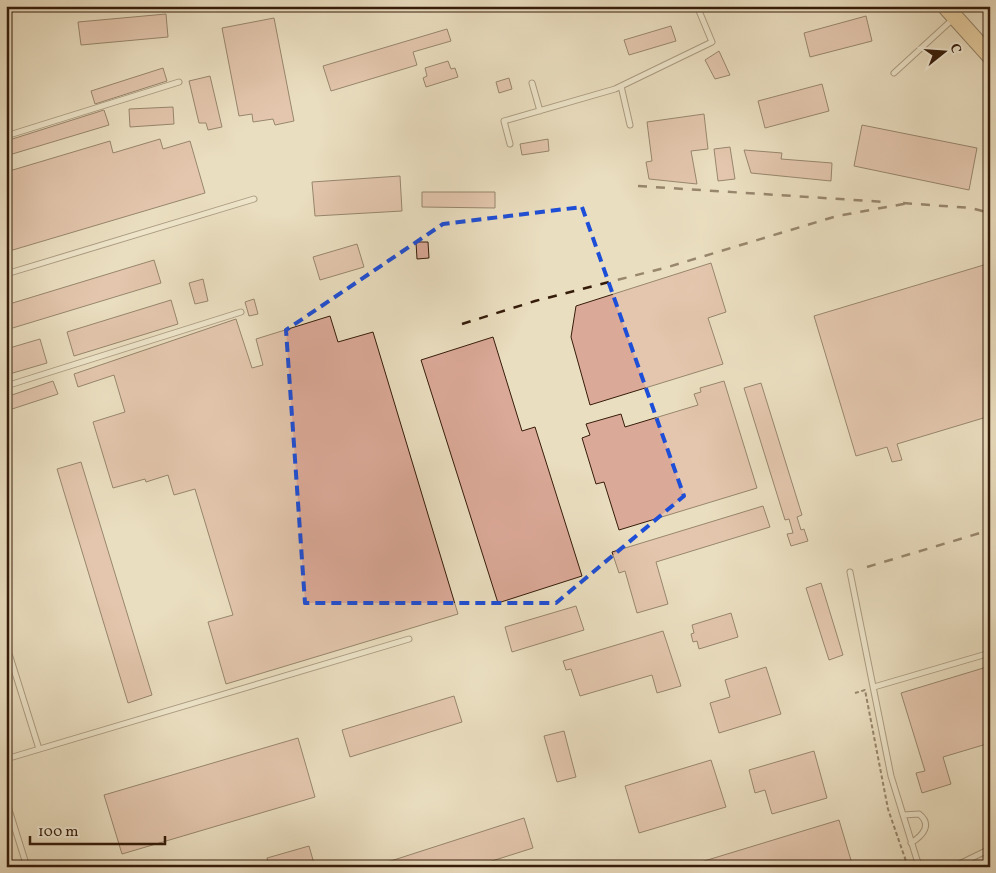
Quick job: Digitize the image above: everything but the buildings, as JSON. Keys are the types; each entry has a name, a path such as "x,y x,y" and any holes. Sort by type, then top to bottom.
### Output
{"main road":[{"path":"950,12 990,56"}],"lane":[{"path":"510,144 504,121 621,86 712,42 697,6"},
{"path":"894,73 950,12"},
{"path":"6,136 179,82"},
{"path":"532,83 540,111"},
{"path":"621,86 630,125"},
{"path":"6,274 254,199"},
{"path":"6,386 241,312"},
{"path":"850,572 891,776 911,843 917,860 922,867"},
{"path":"6,759 409,639"},
{"path":"6,644 39,749"},
{"path":"874,687 990,654"},
{"path":"891,776 898,773"},
{"path":"6,800 27,867"},
{"path":"903,815 919,814 924,818 926,825 924,833 911,843"},
{"path":"953,867 990,849"}],"highlighted area":[{"path":"582,207 684,496 556,603 305,603 286,330 443,224"}],"railway":[{"path":"638,186 886,202"},
{"path":"903,203 971,208 990,213"},
{"path":"462,324 535,301 668,267 837,216 909,203"},
{"path":"867,567 990,530"}]}
